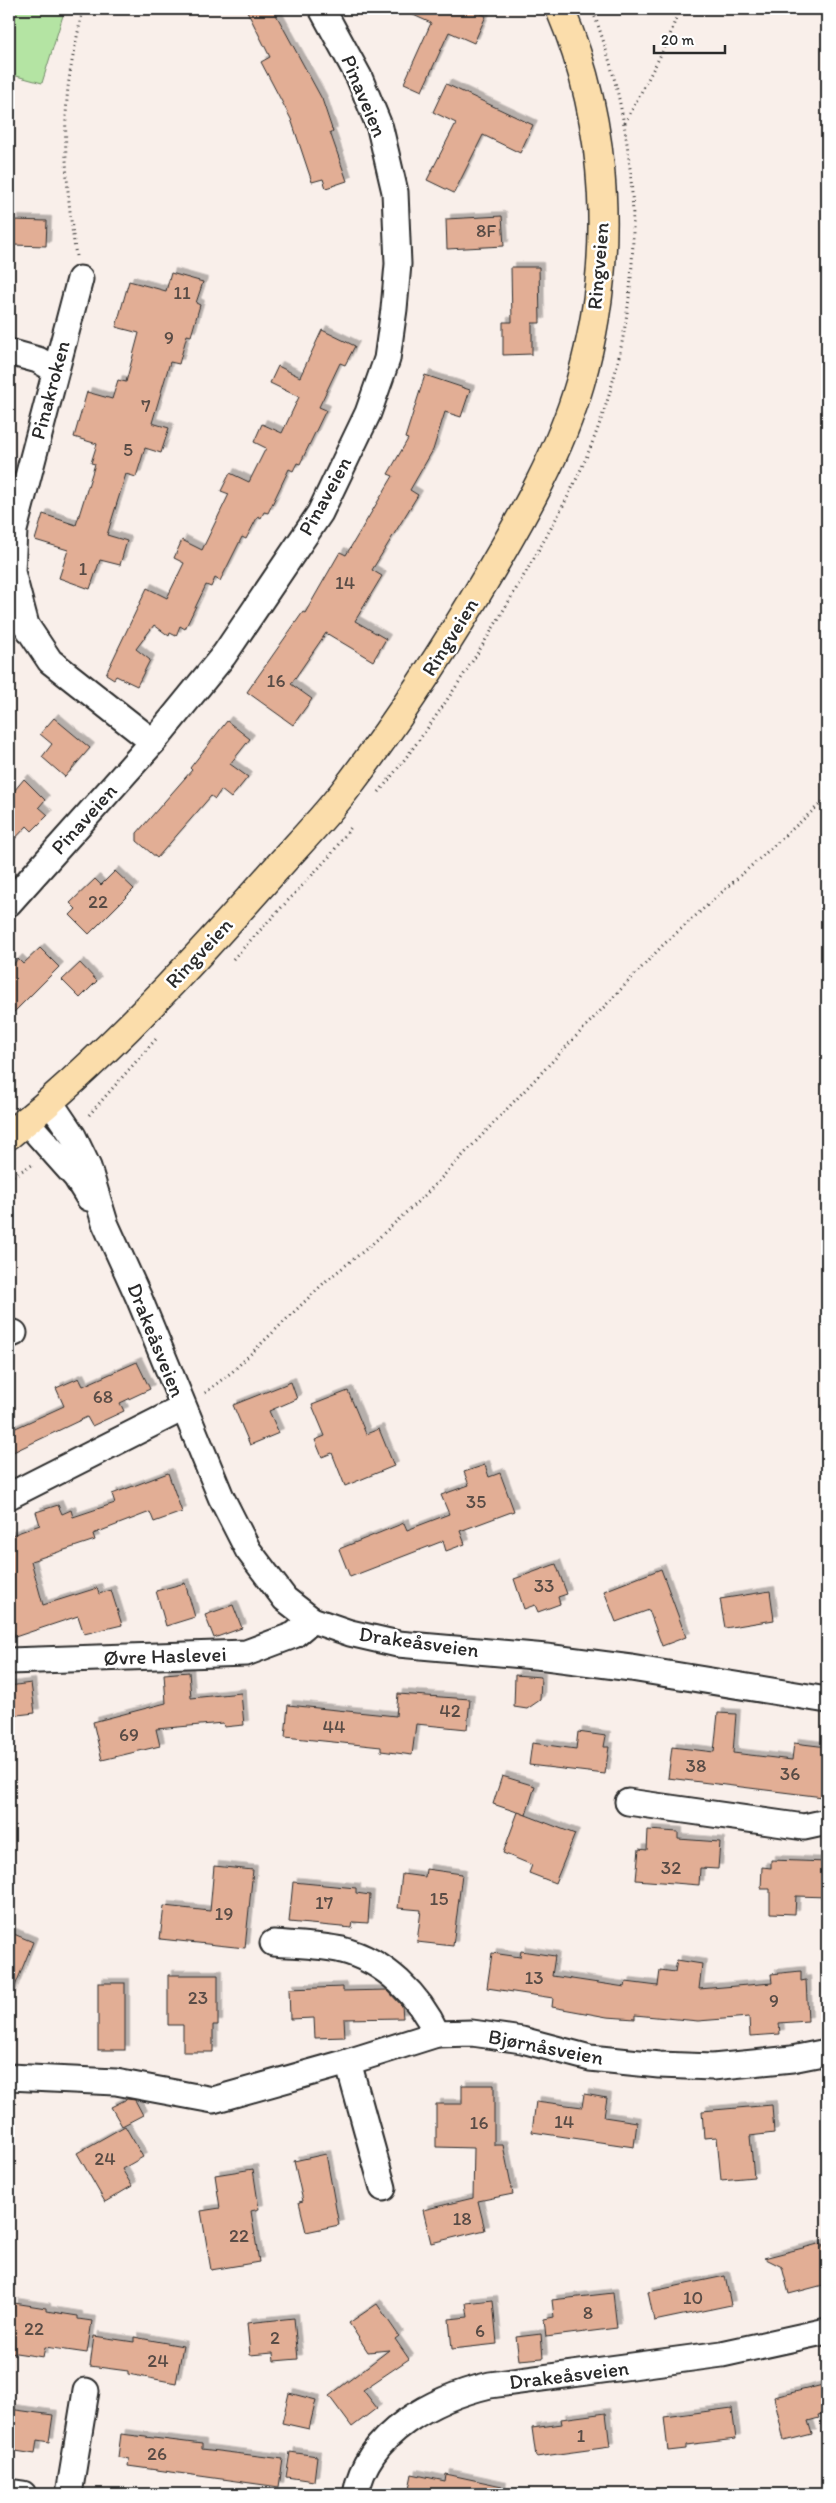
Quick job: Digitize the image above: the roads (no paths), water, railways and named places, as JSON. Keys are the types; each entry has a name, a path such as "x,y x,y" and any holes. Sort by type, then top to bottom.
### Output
{"main road":[{"name":"Ringveien","path":"17,1128 50,1102 190,964 344,791 428,672 468,610 522,516 552,457 579,386 592,336 601,270 603,217 597,140 589,94 580,61 560,9"}],"street":[{"name":"Pinaveien","path":"9,903 153,742 224,655 320,513 368,414 387,359 398,264 395,192 380,128 359,77 322,9"},
{"name":"Pinakroken","path":"80,278 54,369 14,530 12,572 26,625 50,661 153,742"},
{"path":"9,352 38,360 54,369"},
{"name":"Drakeåsveien","path":"50,1102 73,1136 88,1167 106,1223 221,1497 248,1550 285,1599 312,1620 350,1633 398,1644 593,1663 827,1700"},
{"name":"Drakeåsveien","path":"17,1128 76,1177 106,1223"},
{"path":"9,1496 183,1408"},
{"name":"Øvre Haslevei","path":"9,1661 246,1653 294,1635 312,1620"},
{"path":"628,1802 804,1827 827,1822"},
{"path":"274,1943 341,1950 366,1959 398,1980 416,1998 425,2010 436,2034"},
{"name":"Bjørnåsveien","path":"9,2077 116,2082 213,2100 348,2062 436,2034 472,2033 522,2040 590,2058 659,2066 713,2067 792,2059 827,2052"},
{"path":"348,2062 384,2188"},
{"name":"Drakeåsveien","path":"356,2494 365,2468 383,2441 423,2410 459,2393 490,2385 722,2354 827,2331"},
{"path":"69,2494 86,2391"},
{"path":"9,2492 23,2494"}]}
